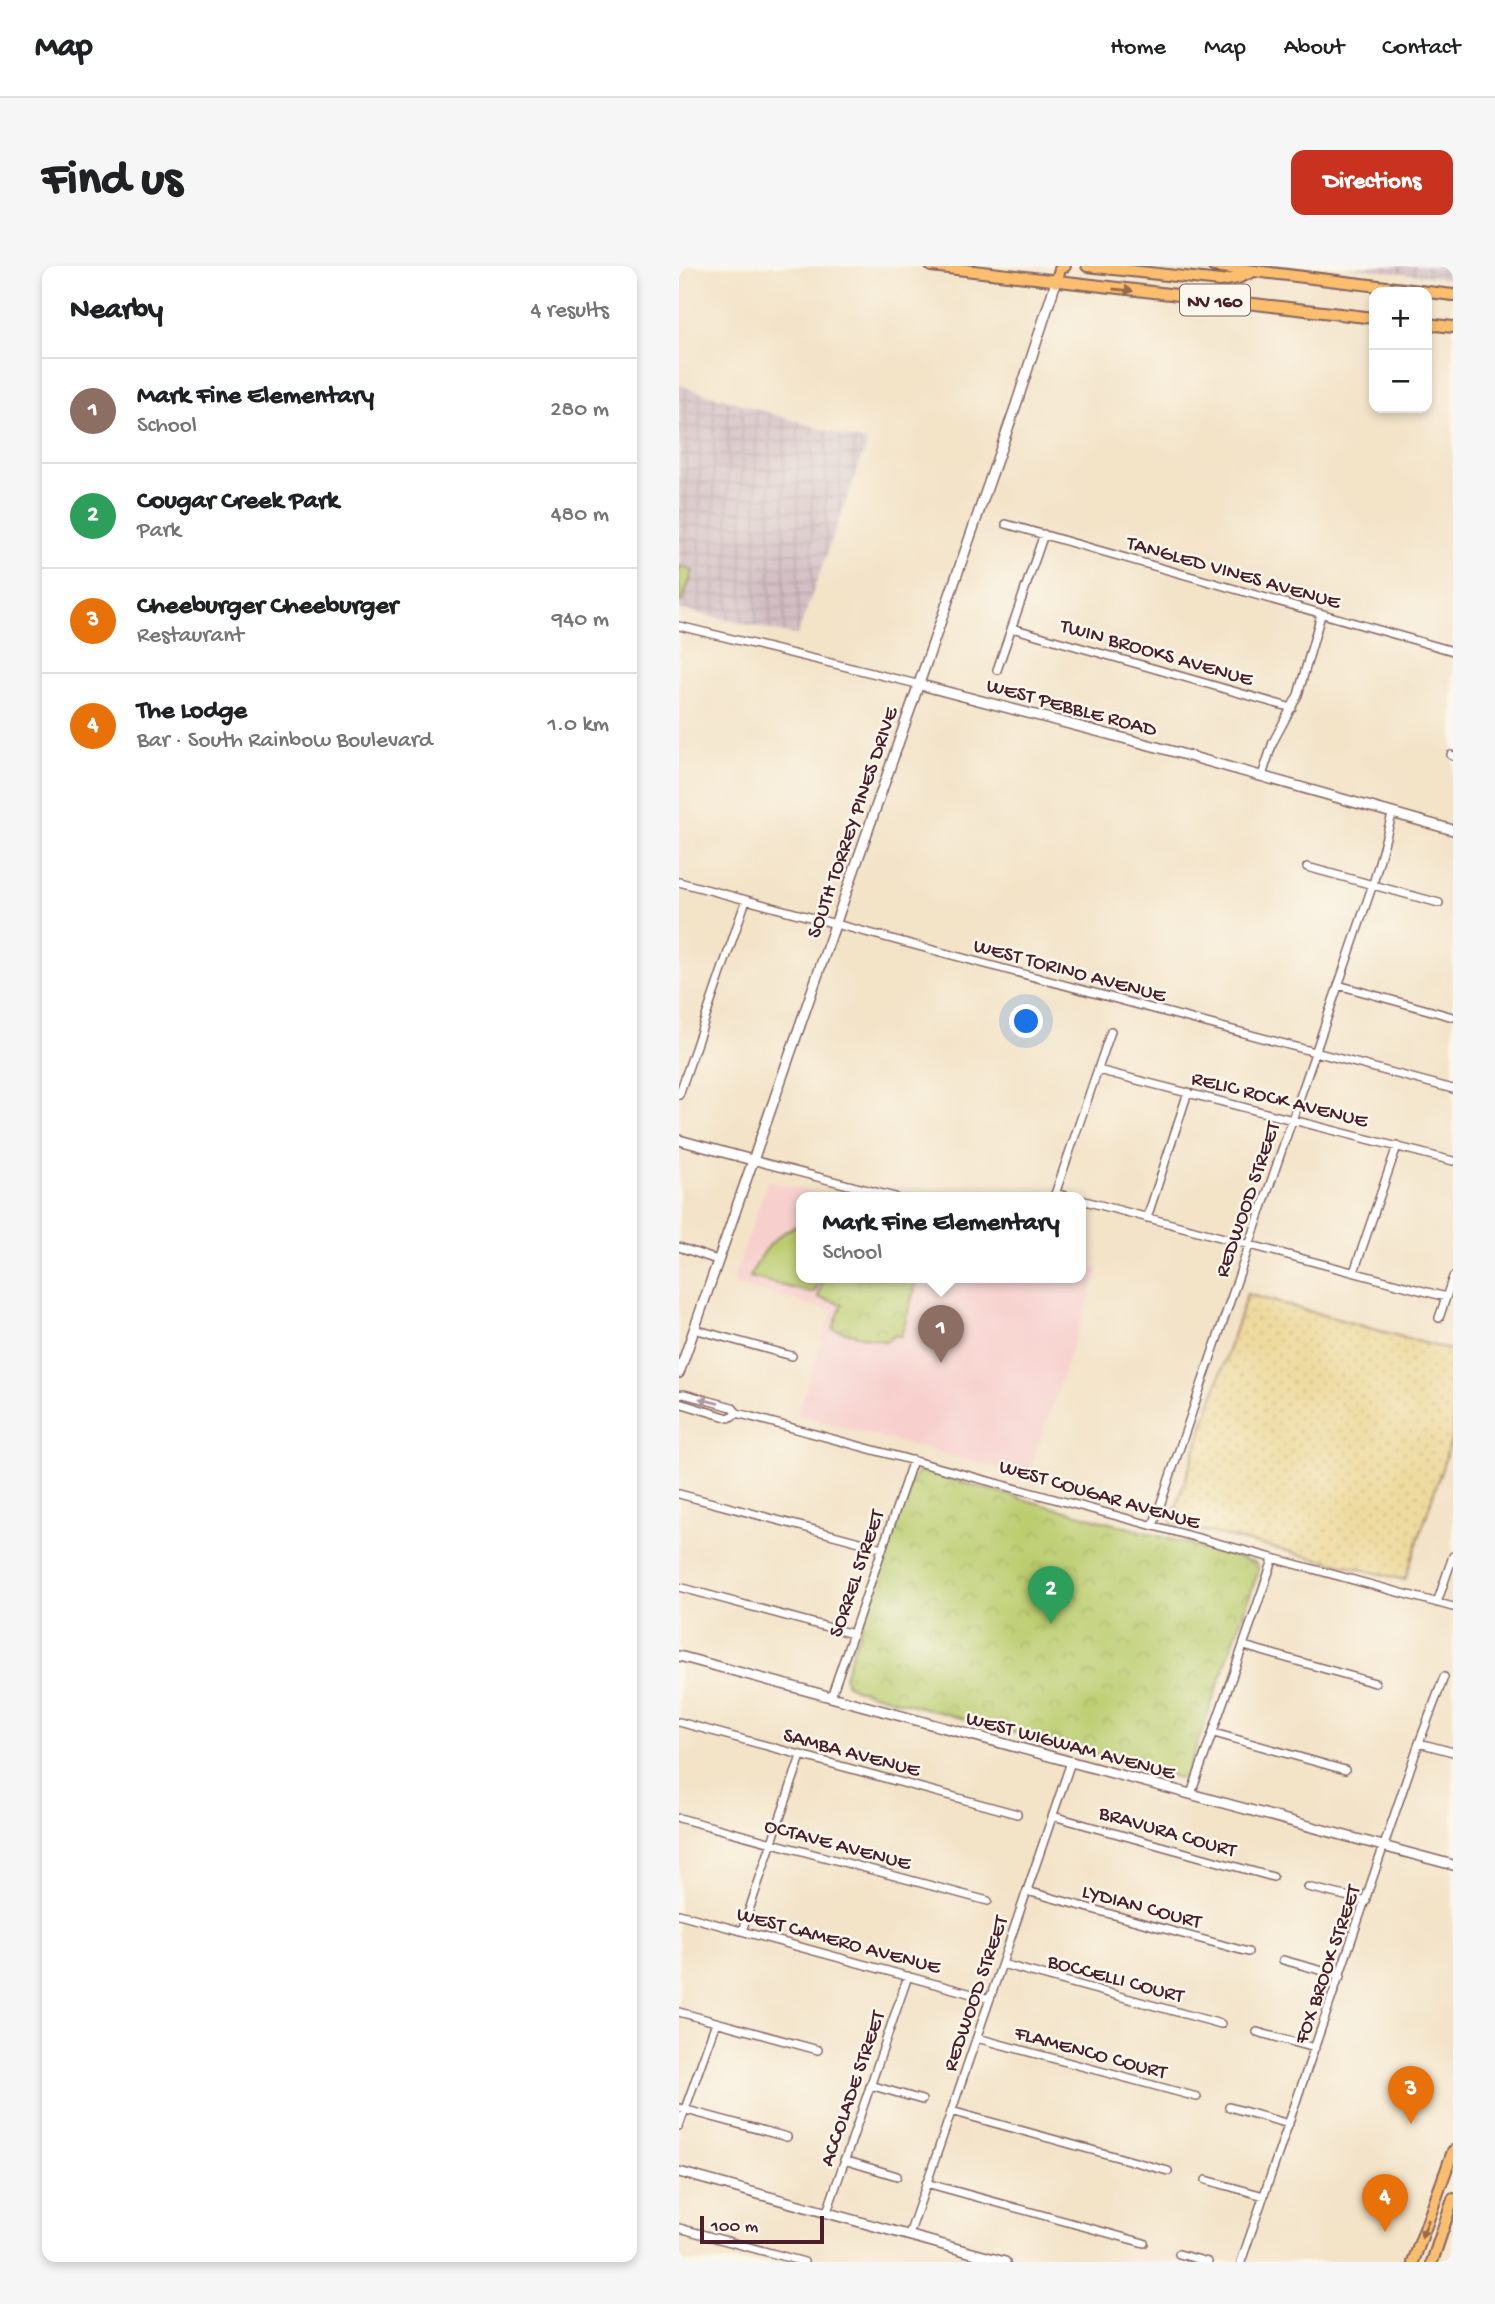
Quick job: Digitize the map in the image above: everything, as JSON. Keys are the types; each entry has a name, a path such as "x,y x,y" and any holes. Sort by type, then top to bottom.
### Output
{"main road":[{"name":"NV 160","path":"931,266 1369,317"},
{"path":"1056,282 1060,269 1065,266"},
{"path":"1087,266 1220,281 1238,278 1254,271"},
{"name":"NV 160","path":"1213,266 1453,295"},
{"path":"1432,325 1453,327"},
{"path":"1413,2262 1453,2151"},
{"path":"1448,2213 1453,2188"},
{"path":"1432,2262 1453,2199"}],"street":[{"name":"SOUTH TORREY PINES DRIVE","path":"679,1373 1007,431 1056,282"},
{"name":"TANGLED VINES AVENUE","path":"1006,524 1453,651"},
{"path":"997,670 1044,534"},
{"path":"1262,776 1273,742 1298,695 1321,615"},
{"name":"WEST PEBBLE ROAD","path":"679,626 917,684 1453,830"},
{"name":"TWIN BROOKS AVENUE","path":"1012,628 1292,708"},
{"name":"REDWOOD STREET","path":"1153,1526 1373,884 1392,815"},
{"path":"1307,867 1439,903"},
{"name":"WEST TORINO AVENUE","path":"679,882 1453,1089"},
{"path":"679,1095 745,900"},
{"path":"1338,985 1453,1017"},
{"path":"1055,1192 1111,1031"},
{"name":"RELIC ROCK AVENUE","path":"1098,1070 1453,1161"},
{"path":"1147,1218 1188,1092"},
{"path":"679,1140 876,1192"},
{"path":"1354,1272 1397,1146"},
{"path":"1086,1201 1446,1297"},
{"path":"679,1247 717,1260"},
{"path":"1439,1318 1453,1277"},
{"path":"694,1329 792,1356"},
{"name":"WEST COUGAR AVENUE","path":"679,1395 732,1407 737,1413 1453,1607"},
{"name":"WEST COUGAR AVENUE","path":"679,1403 729,1418 737,1413"},
{"name":"SORREL STREET","path":"831,1697 913,1460"},
{"path":"679,1494 882,1548"},
{"path":"1437,1603 1453,1556"},
{"path":"1191,1794 1273,1560"},
{"path":"679,1587 852,1634"},
{"path":"1244,1646 1375,1683"},
{"name":"WEST WIGWAM AVENUE","path":"679,1656 1453,1865"},
{"name":"FOX BROOK STREET","path":"1241,2262 1444,1677"},
{"name":"SAMBA AVENUE","path":"679,1722 1017,1814"},
{"path":"1213,1733 1345,1770"},
{"path":"1419,1743 1453,1752"},
{"path":"742,1931 801,1756"},
{"name":"REDWOOD STREET","path":"909,2235 1071,1762"},
{"name":"BRAVURA COURT","path":"1053,1816 1273,1877"},
{"name":"OCTAVE AVENUE","path":"679,1818 988,1901"},
{"path":"1308,1887 1366,1901"},
{"name":"LYDIAN COURT","path":"1027,1891 1248,1952"},
{"name":"WEST CAMERO AVENUE","path":"679,1914 990,1999"},
{"path":"1283,1960 1341,1976"},
{"name":"BOCCELLI COURT","path":"1002,1964 1221,2024"},
{"name":"ACCOLADE STREET","path":"827,2212 908,1976"},
{"path":"679,2012 818,2050"},
{"path":"679,2126 682,2109 716,2022"},
{"path":"1257,2032 1315,2048"},
{"name":"FLAMENCO COURT","path":"977,2038 1197,2097"},
{"path":"870,2085 922,2100"},
{"path":"1229,2107 1289,2124"},
{"path":"682,2109 787,2137"},
{"path":"951,2111 1168,2171"},
{"path":"844,2160 897,2176"},
{"path":"679,2172 1005,2262"},
{"path":"1206,2180 1264,2196"},
{"path":"926,2183 1144,2243"},
{"path":"679,2228 804,2262"},
{"path":"1179,2254 1207,2262"}],"shaded area":[{"path":"1345,266 1453,266 1453,279"},
{"path":"679,385 867,443 797,636 679,609"},
{"path":"768,1180 811,1192 796,1192 796,1283 1086,1283 1086,1265 1099,1269 1028,1476 797,1415 832,1311 732,1284"}],"sand":[{"path":"1247,1294 1453,1351 1453,1435 1405,1580 1171,1523"}],"green space":[{"path":"679,566 693,571 682,602 679,601"},
{"path":"796,1226 796,1283 818,1283 816,1290 811,1293 750,1277 776,1238"},
{"path":"822,1283 916,1283 901,1336 895,1335 886,1342 833,1329 842,1304 818,1297"},
{"path":"920,1471 1254,1562 1258,1566 1186,1776 1180,1778 847,1685 844,1676 912,1480"}],"place":[{"name":"Mark Fine Elementary","path":"941,1363"},
{"name":"Cougar Creek Park","path":"1051,1624"},
{"name":"Cheeburger Cheeburger","path":"1411,2124"},
{"name":"The Lodge","path":"1385,2232"}]}
